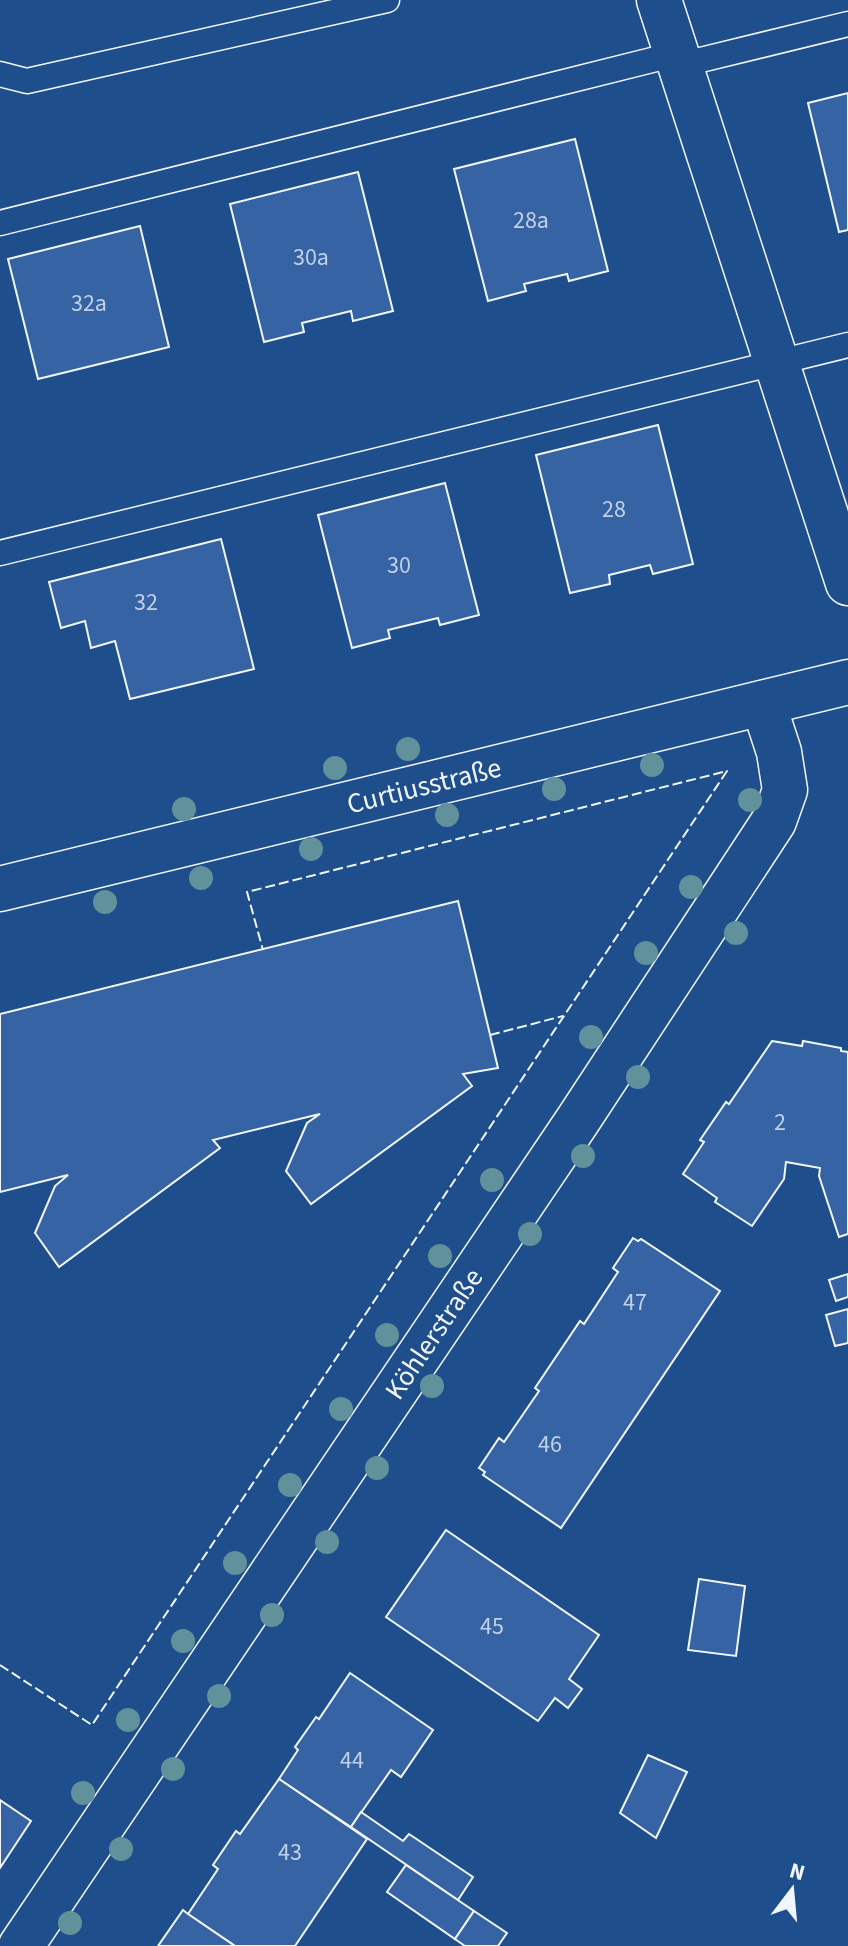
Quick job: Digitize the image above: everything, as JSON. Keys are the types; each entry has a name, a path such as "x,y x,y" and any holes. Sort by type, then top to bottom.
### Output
{"street":[{"path":"659,0 848,583"},
{"name":"Curtiusstraße","path":"0,889 848,682"},
{"name":"Köhlerstraße","path":"21,1946 578,1120 774,821 785,790 779,752 763,703"}],"lane":[{"path":"0,74 27,81 387,0"},
{"path":"0,223 678,59 848,24"},
{"path":"0,553 848,345"}],"building":[{"path":"848,93 848,230 839,232 808,103"},
{"path":"575,139 608,271 569,281 567,274 524,284 526,291 488,301 454,169"},
{"path":"358,172 393,311 353,321 351,311 302,323 304,332 264,342 230,204"},
{"path":"140,226 169,347 38,379 8,259"},
{"path":"658,425 693,564 653,574 650,565 609,575 610,584 570,593 536,455"},
{"path":"445,483 479,615 440,625 438,618 388,630 390,638 352,648 318,515"},
{"path":"221,539 254,669 130,699 115,641 91,648 85,621 61,628 49,582"},
{"path":"458,901 498,1068 463,1074 472,1086 311,1204 286,1171 307,1123 320,1114 213,1140 220,1148 59,1267 35,1233 55,1186 68,1175 0,1192 0,1014"},
{"path":"772,1041 802,1046 803,1041 848,1052 848,1234 839,1237 819,1176 820,1168 786,1162 784,1179 752,1226 715,1202 717,1198 683,1174 704,1142 700,1140"},
{"path":"633,1238 641,1239 720,1291 561,1528 483,1475 485,1472 479,1468 499,1438 504,1442 539,1391 535,1388 580,1321 584,1324 618,1272 613,1268"},
{"path":"848,1274 848,1297 836,1301 829,1280"},
{"path":"848,1309 848,1343 835,1346 826,1315"},
{"path":"446,1530 599,1635 569,1679 582,1689 568,1708 555,1698 538,1721 386,1617"},
{"path":"699,1579 745,1586 736,1656 688,1650"},
{"path":"350,1673 433,1730 401,1777 391,1770 351,1827 279,1779 298,1750 295,1747 316,1717 319,1719"},
{"path":"648,1755 687,1772 656,1838 620,1813"},
{"path":"279,1779 367,1839 295,1946 235,1946 188,1914 218,1869 213,1865 236,1831 240,1834"},
{"path":"0,1800 31,1821 0,1868"},
{"path":"361,1812 403,1841 409,1834 473,1877 458,1900 351,1827"},
{"path":"406,1865 474,1911 455,1939 387,1892"},
{"path":"183,1910 188,1914 235,1946 158,1946"},
{"path":"474,1911 507,1933 498,1946 465,1946 455,1939"}],"fence":[{"path":"0,1665 92,1725 727,771 247,892 263,950"},
{"path":"490,1035 563,1016"}]}
